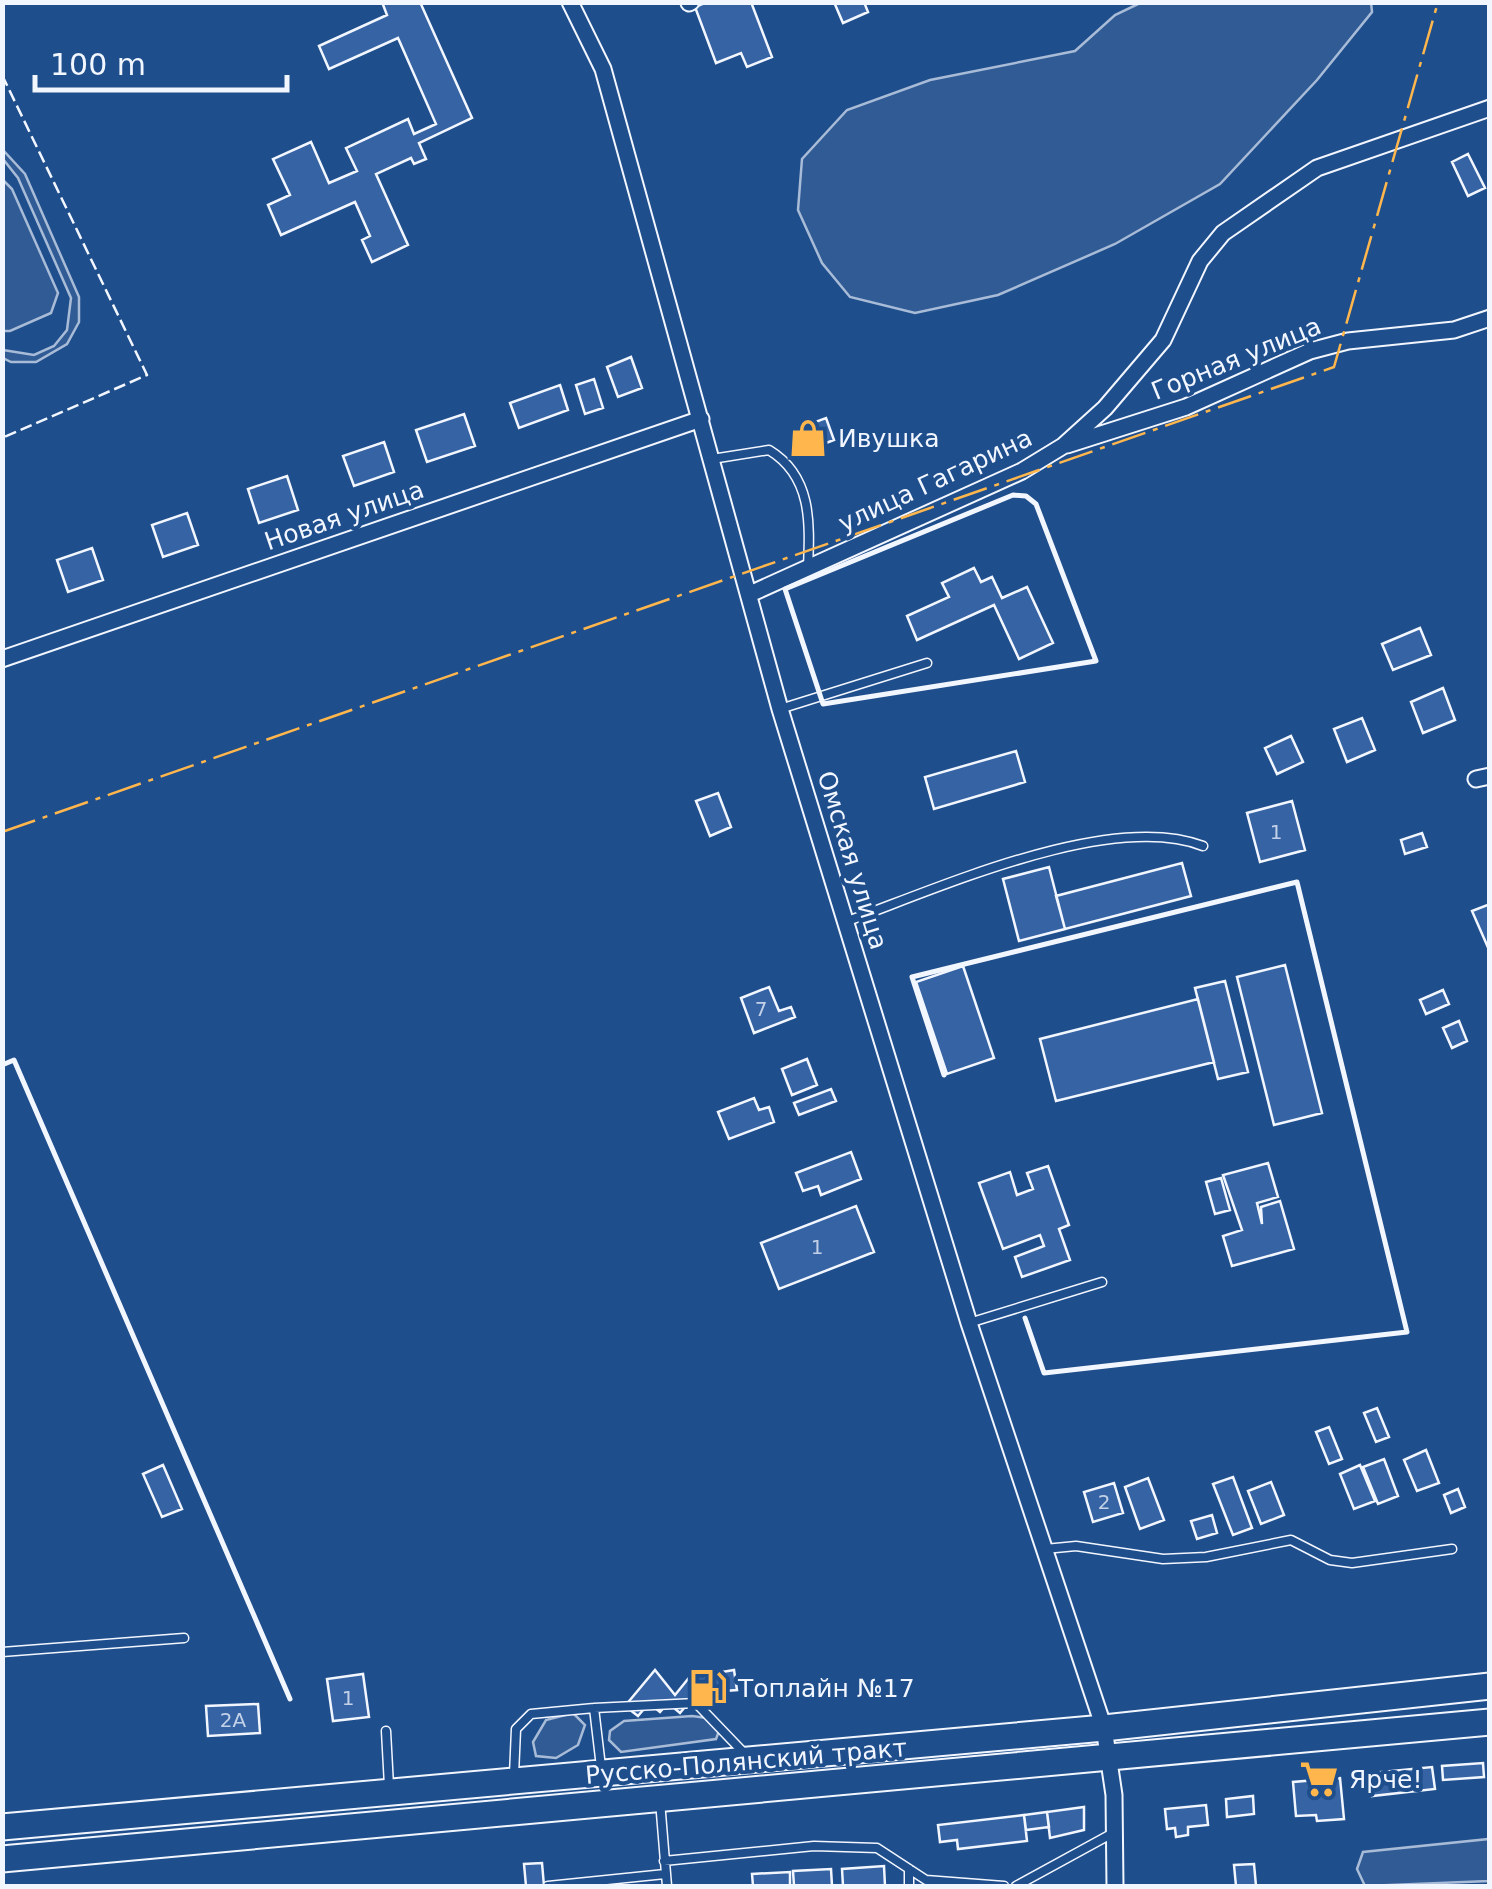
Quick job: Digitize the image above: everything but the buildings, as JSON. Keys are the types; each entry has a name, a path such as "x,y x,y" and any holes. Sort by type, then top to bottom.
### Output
{"main road":[{"name":"Русско-Полянский тракт","path":"2,1827 1104,1728 1490,1686"},
{"name":"Русско-Полянский тракт","path":"2,1859 1110,1760 1490,1722"}],"street":[{"name":"Омская улица","path":"570,2 603,69 780,710 969,1323 1104,1728 1110,1760 1115,1886"},
{"name":"улица Гагарина","path":"750,594 1022,471 1063,446 1105,408 1162,340 1200,261 1223,233 1316,168 1490,108"},
{"name":"Горная улица","path":"1063,446 1186,408 1310,351 1348,341 1454,330 1490,318"},
{"name":"Новая улица","path":"2,658 701,420"}],"lane":[{"path":"712,460 769,450 786,460 803,488 810,518 808,568"},
{"path":"780,710 928,663"},
{"path":"845,922 988,870 1071,847 1140,836 1182,838 1203,846"},
{"path":"969,1323 1102,1282"},
{"path":"1045,1549 1076,1546 1163,1559 1192,1558 1291,1540 1330,1560 1352,1562 1452,1549"},
{"path":"2,1652 184,1638"},
{"path":"514,1782 516,1729 531,1714 594,1708 696,1703 729,1733 750,1761"},
{"path":"594,1708 602,1774"},
{"path":"386,1730 390,1793"},
{"path":"660,1800 666,1886"},
{"path":"1016,1886 1114,1832"},
{"path":"664,1861 877,1848 926,1880 1004,1886"},
{"path":"909,1869 910,1886"},
{"path":"548,1886 665,1874"}],"shaded area":[{"path":"1371,2 1372,12 1317,80 1220,184 1115,244 998,295 915,313 850,297 822,263 798,210 802,159 847,110 930,80 1075,51 1115,15 1140,3"},
{"path":"3,150 25,174 79,297 79,322 67,344 36,362 11,362 3,358 3,350 34,355 54,346 67,330 71,298 18,178 3,159"},
{"path":"2,179 12,189 58,293 51,313 10,331 2,331"},
{"path":"573,1713 585,1725 578,1745 556,1758 536,1756 533,1742 546,1720"},
{"path":"707,1718 719,1731 716,1739 621,1752 609,1740 610,1731 624,1721"},
{"path":"1489,1839 1489,1881 1365,1886 1357,1869 1363,1852"}],"fence":[{"path":"2,75 147,375 2,438"}],"wall":[{"path":"1013,495 1026,496 1036,504 1096,661 823,704 785,589 1013,495"},
{"path":"944,1075 912,977 1297,882 1407,1332 1044,1373 1025,1318"},
{"path":"2,1065 14,1060 290,1699"}],"power":[{"path":"2,832 1334,367 1438,2"}],"place":[{"name":"Ивушка","path":"808,438"},
{"name":"Топлайн №17","path":"708,1688"},
{"name":"Ярче!","path":"1319,1779"}]}
